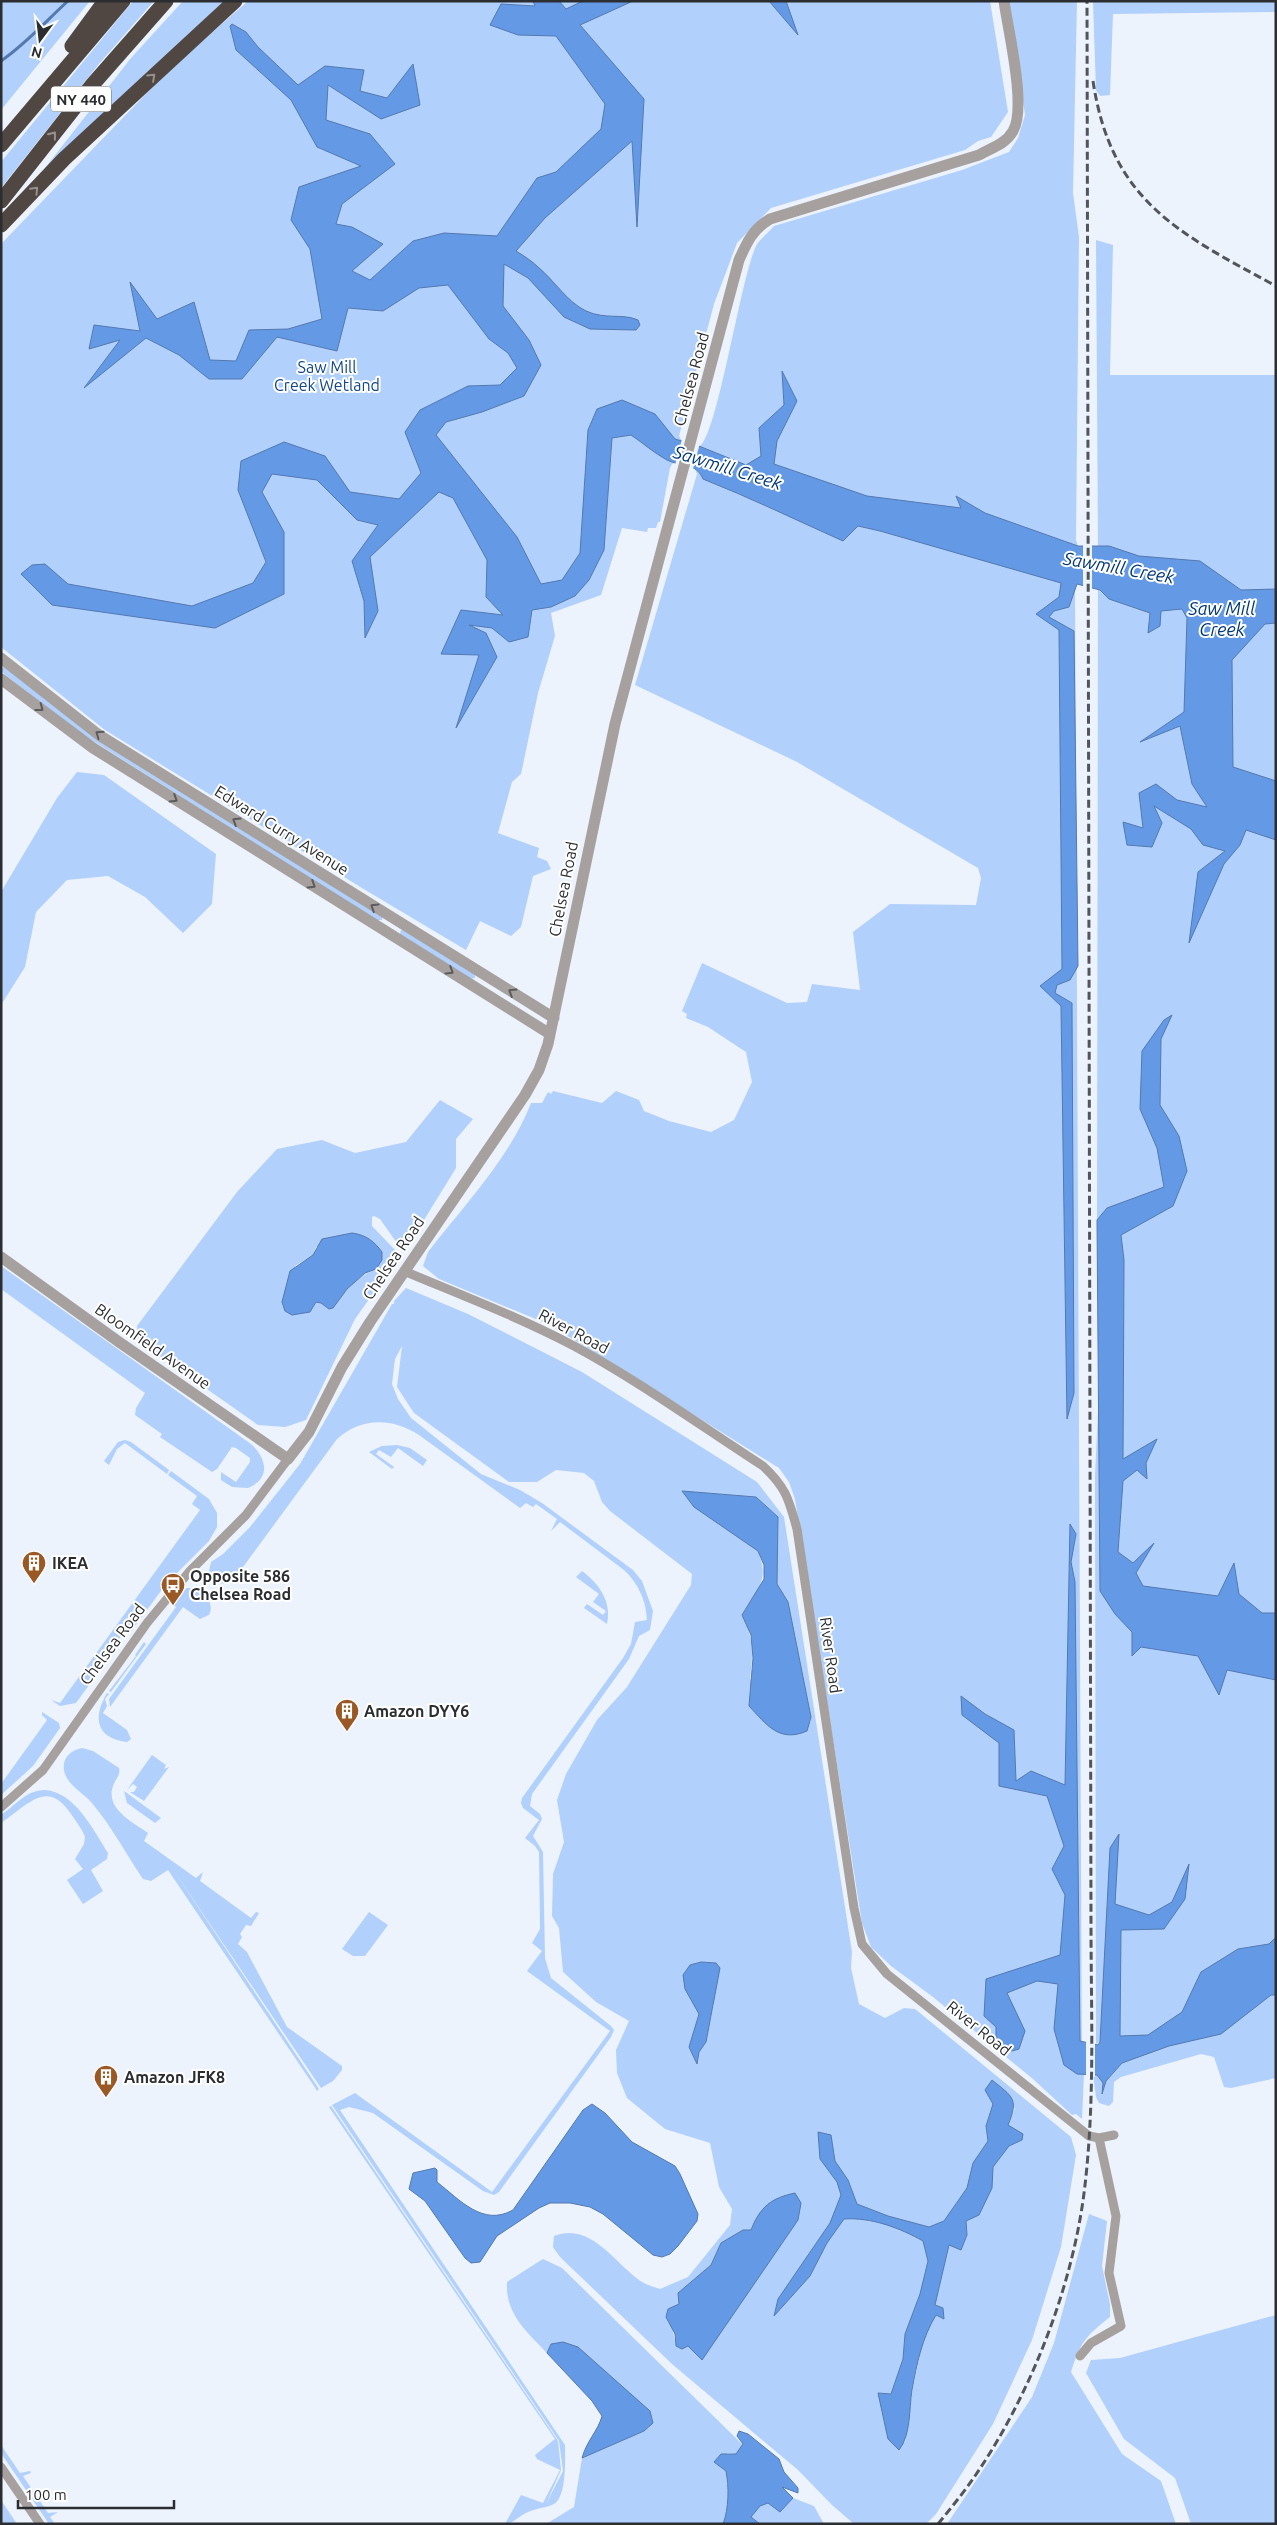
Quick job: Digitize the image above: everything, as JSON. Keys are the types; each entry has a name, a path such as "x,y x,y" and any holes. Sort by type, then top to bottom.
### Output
{"highway":[{"path":"1,144 105,1"},
{"name":"NY 440","path":"1,144 123,1"},
{"name":"NY 440","path":"1,201 93,84 166,1"},
{"path":"1,225 64,159 234,1"}],"street":[{"name":"Chelsea Road","path":"1,1807 44,1770 147,1623 189,1572 246,1515 309,1432 342,1367 404,1271 525,1095 540,1070 554,1018 615,724 739,260 748,240 758,226 770,218 979,155 1005,142 1014,130 1018,110 1018,93 1004,1"},
{"name":"Edward Curry Avenue","path":"1,658 99,735 554,1018"},
{"name":"Edward Curry Avenue","path":"1,678 93,748 550,1034"},
{"path":"388,933 396,920"},
{"name":"Bloomfield Avenue","path":"1,1257 127,1348 288,1459"},
{"name":"River Road","path":"404,1271 538,1328 576,1347 623,1375 763,1466 780,1481 790,1501 797,1529 854,1908 862,1944 887,1974 1089,2136 1099,2138"},
{"path":"1080,2356 1091,2343 1122,2326 1109,2272 1116,2216 1099,2138 1114,2135"},
{"path":"1,2467 40,2524"}],"green space":[{"path":"1,1 90,1 1,110"},
{"path":"133,1 154,1 98,65 1,188 1,162"},
{"path":"183,1 230,1 47,172 45,168 131,58"},
{"name":"Saw Mill Creek Wetland","path":"248,1 990,1 1008,112 991,137 978,141 965,150 771,208 737,243 714,304 679,436 682,441 678,440 673,462 676,462 670,468 660,522 658,522 656,528 648,528 647,532 622,528 601,595 551,613 555,636 538,693 521,774 512,782 498,833 539,848 537,857 547,861 551,869 533,876 521,927 511,936 480,921 466,950 105,730 1,647 1,244 170,69"},
{"path":"1009,1 1077,1 1073,193 1079,237 1076,540 1078,546 863,500 746,465 700,446 707,435 714,414 743,290 756,246 774,226 962,170 1009,152 1018,138 1025,115"},
{"path":"1093,1 1276,1 1276,12 1113,14 1110,95 1100,96 1096,90"},
{"path":"1096,240 1113,245 1110,375 1276,375 1276,1613 1262,1613 1276,1672 1276,2078 1231,2088 1224,2087 1214,2057 1201,2054 1121,2077 1114,2082 1113,2102 1109,2106 1099,2103 1096,2097 1093,2074 1097,2075 1103,2083 1103,2090 1106,2081 1122,2063 1105,1966 1100,2042 1096,2044 1095,1476 1099,1390 1100,1591 1110,1605 1107,1208 1097,1220 1098,589 1109,599 1109,546 1098,547"},
{"path":"694,467 700,472 1075,581 1082,2074 1084,2074 1082,2119 1076,2114 1072,2115 1033,2079 933,1997 891,1966 871,1947 862,1923 795,1499 789,1482 779,1468 550,1325 439,1279 423,1266 428,1252 499,1162 522,1123 531,1103 542,1103 548,1092 551,1094 553,1091 602,1103 616,1091 639,1100 644,1111 669,1121 711,1132 734,1120 752,1082 746,1052 708,1027 686,1018 687,1014 682,1011 702,963 787,1003 807,1002 812,984 860,990 853,932 890,904 976,905 981,878 978,868 797,762 635,685 697,474"},
{"path":"4,667 382,917 382,920 376,920 82,734 4,674 1,669"},
{"path":"77,772 104,775 216,854 212,904 183,933 145,897 108,876 67,880 36,912 25,967 1,1005 1,892 57,798"},
{"path":"401,930 404,930 475,975 475,978 471,979 400,934"},
{"path":"440,1100 473,1119 456,1139 456,1168 408,1246 399,1246 380,1219 372,1217 372,1226 395,1250 399,1257 355,1319 306,1420 285,1427 258,1425 147,1347 138,1338 137,1326 237,1192 277,1149 322,1140 355,1153 406,1142","holes":["316,1247 376,1269 357,1280 346,1290 333,1308 329,1309 316,1302 313,1308 295,1266 313,1255"]},
{"path":"1,1266 251,1444 261,1456 263,1462 263,1474 260,1479 248,1488 232,1487 221,1480 221,1472 236,1482 250,1462 250,1458 236,1448 232,1447 217,1469 212,1472 160,1437 162,1434 135,1415 136,1408 145,1393 1,1289"},
{"path":"406,1288 468,1314 582,1372 757,1482 784,1517 852,1952 851,1968 859,2004 885,2018 904,2008 915,2009 1071,2137 1076,2155 1061,2247 1032,2340 993,2424 936,2514 926,2524 854,2524 832,2505 798,2470 672,2364 560,2257 553,2247 554,2236 567,2233 580,2234 602,2247 642,2282 660,2289 688,2277 730,2225 732,2209 719,2187 710,2143 665,2129 627,2098 617,2073 616,2050 629,2021 596,2002 563,1972 559,1928 552,1916 553,1874 564,1842 557,1800 566,1774 597,1720 627,1687 691,1585 692,1574 610,1511 602,1502 594,1481 584,1473 556,1470 537,1482 509,1482 414,1413 397,1387 402,1346 395,1359 392,1384 398,1399 411,1418 481,1474 520,1490 542,1503 633,1570 642,1581 653,1611 650,1630 639,1636 629,1659 532,1794 530,1806 540,1814 542,1819 533,1836 543,1852 545,1958 551,1978 611,2026 614,2030 611,2037 499,2192 494,2195 483,2191 373,2113 349,2107 340,2110 565,2445 563,2486 558,2500 554,2504 525,2513 511,2523 505,2524 521,2495 543,2503 560,2470 537,2459 535,2455 555,2439 329,2107 331,2106 558,2441 561,2470 546,2504 563,2471 559,2441 332,2105 355,2093 492,2192 610,2031 527,1971 542,1951 532,1943 540,1929 539,1852 525,1838 539,1820 523,1808 521,1803 522,1798 623,1658 631,1644 635,1622 647,1620 643,1599 629,1575 560,1522 551,1531 557,1519 536,1504 533,1507 526,1503 520,1508 419,1435 409,1429 388,1423 377,1422 357,1427 337,1439 232,1582 221,1583 213,1577 209,1571 211,1562 223,1554 250,1527 300,1464 394,1301","holes":["682,1491 756,1497 778,1517 777,1584 788,1602 811,1717 807,1731 750,1679 752,1646 749,1631 742,1615 757,1591 762,1578 763,1570 758,1551","714,2002 706,2042 699,2052 697,2064 689,2047 699,2014","993,2104 1015,2108 1008,2125 1022,2140 1009,2146 992,2167 992,2188 966,2221 967,2235 961,2249 949,2245 935,2305 944,2319 936,2315 924,2335 913,2388 905,2442 885,2424 879,2393 891,2394 903,2359 905,2334 920,2294 928,2261 923,2241 885,2224 865,2220 844,2219 827,2243 810,2276 774,2314 778,2299 830,2223 841,2195 837,2182 820,2159 831,2135 835,2161 848,2180 857,2204 888,2216 929,2227 944,2221 967,2188 973,2163 988,2141 986,2126","751,2231 702,2360 688,2346 676,2346 668,2309 679,2304 679,2292 711,2265 721,2243"]},
{"path":"125,1440 131,1442 169,1470 167,1474 125,1443 117,1449 109,1465 104,1461 118,1442"},
{"path":"397,1445 410,1448 427,1460 423,1466 398,1448 391,1457 379,1450 376,1454 394,1467 392,1469 369,1452 382,1446"},
{"path":"171,1471 209,1499 217,1513 217,1527 209,1541 166,1584 130,1633 125,1631 90,1679 92,1681 76,1703 60,1706 51,1700 60,1703 200,1510 192,1504 197,1496 168,1475"},
{"path":"582,1571 599,1587 603,1594 608,1608 607,1624 584,1608 587,1604 603,1615 606,1611 593,1602 599,1594 576,1577"},
{"path":"187,1588 197,1590 206,1596 211,1610 209,1615 200,1619 183,1607 110,1707 109,1699 176,1607 172,1604 181,1591"},
{"path":"144,1642 146,1644 111,1692 109,1691 136,1656"},
{"path":"107,1693 109,1694 105,1699 107,1706 103,1713 127,1730 131,1739 127,1742 108,1736 100,1725 100,1710"},
{"path":"42,1712 59,1723 60,1728 33,1766 1,1795 1,1784 47,1720 42,1715"},
{"path":"82,1748 93,1751 119,1768 119,1775 113,1786 113,1801 122,1814 148,1833 144,1841 196,1878 203,1872 200,1881 251,1918 256,1912 259,1913 251,1926 246,1925 240,1934 242,1937 238,1944 247,1952 287,2027 342,2066 342,2070 333,2081 321,2088 172,1868 319,2089 317,2091 168,1870 151,1881 143,1879 98,1811 68,1780 65,1775 64,1762 68,1755"},
{"path":"152,1755 166,1765 164,1769 169,1767 144,1801 130,1792 134,1792 137,1787 133,1784 127,1790"},
{"path":"45,1790 56,1792 74,1805 90,1824 108,1853 107,1859 91,1870 103,1891 83,1904 67,1880 83,1869 75,1859 84,1844 85,1837 77,1822 62,1803 54,1798 45,1796 37,1798 1,1823 1,1815 27,1795 32,1792"},
{"path":"124,1791 161,1818 155,1823 127,1803"},
{"path":"369,1912 388,1925 365,1956 353,1956 342,1949"},
{"path":"1089,2214 1107,2221 1102,2266 1110,2304 1110,2317 1085,2340 1071,2372 1122,2454 1161,2481 1176,2524 947,2524 1032,2397 1054,2343"},
{"path":"543,2259 562,2268 743,2445 736,2454 727,2453 728,2498 723,2524 546,2524 574,2507 582,2458 644,2431 653,2422 650,2411 563,2342 551,2344 547,2353 519,2322 510,2304 507,2282"},
{"path":"1276,2315 1276,2524 1191,2524 1175,2478 1124,2439 1086,2373 1091,2360 1120,2358"},
{"path":"1,2445 20,2473 30,2471 31,2473 23,2476 48,2513 58,2512 50,2517 55,2524 49,2524 1,2453"},
{"path":"793,2498 814,2506 824,2524 760,2524 751,2517 760,2506 768,2503 780,2512"},
{"path":"1,2500 17,2524 1,2524"}],"water":[{"name":"Saw Mill Creek","path":"533,1 559,1 566,9 583,1 633,1 580,25 644,99 637,227 632,141 545,218 516,251 544,272 579,307 593,314 632,318 638,320 640,325 636,330 590,329 564,317 528,278 504,264 503,306 529,340 541,365 524,396 482,412 446,422 436,435 517,537 541,584 562,580 580,553 588,430 597,409 622,400 655,414 675,439 699,446 746,465 761,456 759,428 784,405 782,371 797,401 777,441 774,464 867,496 961,508 956,496 985,513 1078,546 1109,546 1139,556 1200,561 1241,590 1276,589 1276,623 1265,624 1232,660 1233,767 1276,781 1276,840 1246,830 1240,845 1224,864 1189,943 1198,872 1225,851 1203,845 1191,829 1154,806 1162,823 1152,847 1127,845 1123,822 1143,828 1139,793 1156,784 1177,800 1207,807 1192,784 1180,726 1140,742 1184,712 1187,618 1182,609 1161,611 1160,626 1148,633 1150,613 1109,599 1100,590 1077,584 1069,607 1054,611 1049,617 1074,631 1078,966 1070,980 1057,985 1055,993 1072,1003 1074,1393 1067,1419 1061,1006 1040,986 1062,969 1059,630 1036,614 1059,597 1061,583 858,526 843,541 703,479 692,467 667,460 631,435 612,438 604,550 589,580 575,596 551,607 532,610 528,637 509,642 492,628 469,625 486,633 497,657 456,728 479,655 441,654 461,610 503,615 486,597 487,560 453,498 439,492 370,557 378,611 365,638 364,601 352,561 378,525 357,520 317,480 272,474 262,492 284,532 284,594 215,628 52,605 21,574 32,565 45,564 68,584 192,606 253,583 266,562 238,490 241,461 284,442 325,456 350,492 399,499 421,473 405,432 420,410 468,386 500,385 517,368 508,353 489,339 448,285 419,288 383,311 348,308 337,351 277,337 242,379 209,379 179,355 146,338 84,388 120,340 89,349 94,325 140,331 130,282 157,319 194,302 210,360 236,361 249,330 288,329 322,319 310,249 291,220 299,187 361,166 317,147 291,100 236,50 230,26 232,24 246,32 258,47 298,85 325,66 364,70 360,91 387,98 413,64 420,105 381,119 328,85 326,120 370,134 395,164 342,204 336,224 352,227 383,244 352,271 370,280 413,241 444,233 497,236 537,178 556,172 601,129 605,104 556,36 518,35 490,25 501,4 535,6"},
{"path":"769,1 786,1 798,35"},
{"path":"1172,1015 1161,1039 1160,1105 1179,1136 1187,1171 1173,1206 1121,1235 1124,1260 1123,1459 1157,1439 1146,1463 1147,1479 1137,1470 1123,1481 1118,1552 1133,1563 1154,1543 1136,1573 1143,1586 1218,1596 1234,1563 1239,1594 1262,1613 1276,1613 1276,1680 1227,1670 1219,1695 1198,1656 1141,1647 1132,1656 1132,1632 1115,1614 1100,1591 1097,1220 1107,1208 1164,1187 1157,1148 1140,1109 1142,1051 1164,1020"},
{"path":"352,1233 369,1239 382,1252 382,1260 376,1269 365,1273 347,1289 333,1308 329,1309 316,1302 310,1312 292,1315 285,1311 282,1302 290,1271 313,1255 322,1239"},
{"path":"682,1491 756,1497 778,1517 777,1584 788,1602 811,1717 807,1731 789,1735 774,1730 749,1706 753,1658 751,1635 742,1615 764,1579 764,1565 758,1551 694,1507"},
{"path":"1070,1524 1076,1534 1071,1562 1075,1582 1080,2041 1098,2045 1100,2042 1110,1848 1119,1834 1115,1904 1149,1915 1172,1902 1189,1864 1185,1899 1164,1929 1121,1930 1120,2036 1148,2035 1182,2012 1201,1972 1238,1949 1269,1944 1276,1937 1276,1995 1271,1995 1221,2034 1169,2046 1122,2063 1106,2081 1102,2094 1103,2083 1097,2075 1077,2074 1064,2065 1054,2029 1058,1984 1037,1981 1007,1993 1025,2031 1019,2049 1012,2051 996,2044 996,2027 984,2016 986,1979 1060,1955 1065,1895 1052,1869 1064,1846 1047,1796 999,1786 999,1743 962,1715 961,1696 985,1714 1014,1730 1016,1781 1031,1771 1065,1785"},
{"path":"701,1962 716,1963 720,1968 706,2042 699,2052 697,2064 689,2047 699,2014 685,1989 683,1975 690,1965"},
{"path":"992,2080 1012,2099 1013,2109 1008,2125 1023,2134 1022,2140 1009,2146 993,2167 992,2188 979,2215 966,2221 967,2235 961,2250 949,2245 935,2305 943,2308 944,2319 936,2315 924,2342 912,2390 908,2429 899,2450 888,2439 878,2393 891,2394 903,2359 905,2334 920,2294 928,2261 923,2241 885,2224 844,2219 827,2243 810,2276 774,2316 778,2299 830,2223 841,2195 837,2182 820,2159 818,2132 831,2135 835,2161 848,2180 857,2204 888,2216 929,2227 944,2221 967,2188 973,2163 988,2141 986,2126 993,2104 985,2090"},
{"path":"592,2104 605,2113 632,2142 675,2166 680,2174 698,2214 697,2221 670,2254 662,2257 653,2255 603,2214 590,2207 570,2203 550,2203 539,2208 497,2236 480,2262 471,2263 465,2258 425,2201 409,2189 413,2173 435,2168 437,2170 437,2182 472,2209 492,2215 513,2210 583,2110"},
{"path":"795,2193 801,2203 798,2220 702,2360 688,2346 682,2349 676,2346 675,2334 666,2317 668,2309 679,2304 678,2293 711,2265 721,2243 743,2230 751,2230 758,2215 767,2205 779,2198"},
{"path":"563,2342 578,2347 650,2411 653,2423 644,2431 582,2458 602,2416 592,2401 547,2353 551,2344"},
{"path":"739,2431 748,2434 779,2459 784,2472 798,2488 798,2493 782,2487 793,2498 780,2512 768,2503 760,2506 751,2517 760,2524 723,2524 727,2505 727,2477 726,2471 714,2462 721,2454 736,2454 743,2444 737,2436"}],"pier":[{"path":"682,439 700,443 693,469 675,465"},
{"path":"1083,544 1092,544 1092,589 1083,588"},
{"path":"1086,2041 1095,2042 1095,2077 1086,2077"}],"waterway":[{"path":"1,61 28,39 68,1"}],"railway":[{"path":"938,2524 971,2482 995,2444 1032,2374 1047,2337 1071,2261 1079,2223 1085,2185 1090,2120 1092,2022 1087,1"},
{"path":"1093,81 1102,122 1115,156 1133,185 1154,209 1209,248 1276,286"}],"place":[{"name":"IKEA","path":"34,1584"},
{"name":"Opposite 586 Chelsea Road","path":"173,1606"},
{"name":"Amazon DYY6","path":"347,1732"},
{"name":"Amazon JFK8","path":"106,2098"}],"water label":[{"name":"Sawmill Creek","path":"728,467"},
{"name":"Sawmill Creek","path":"1119,567"}]}
